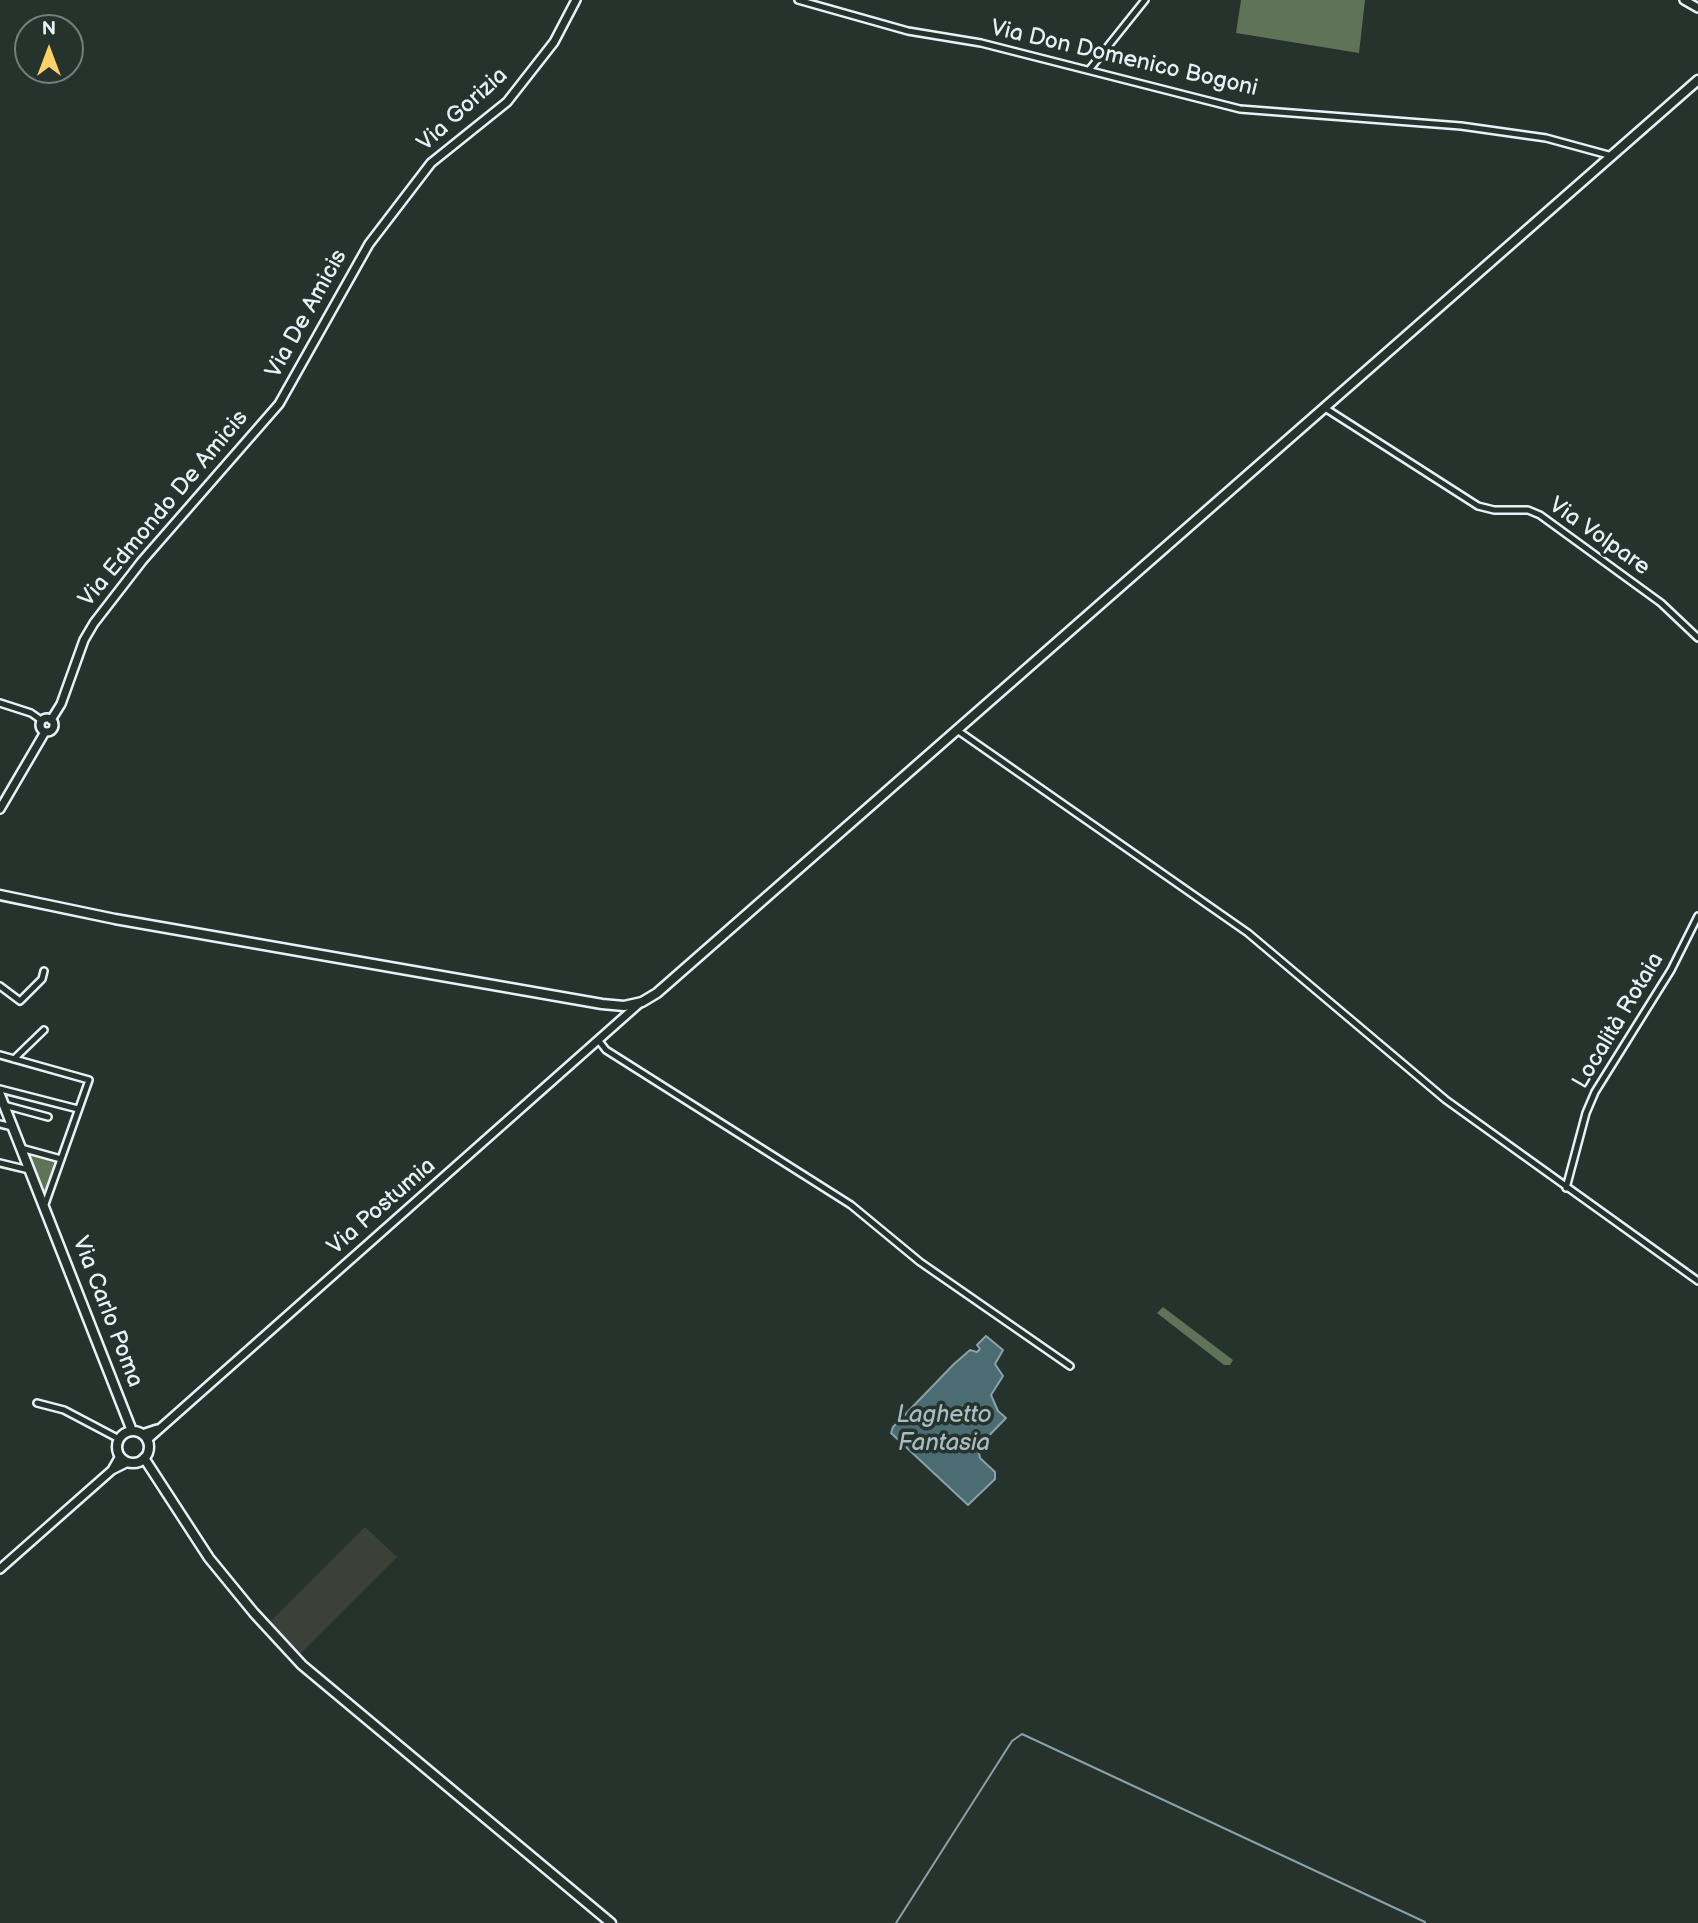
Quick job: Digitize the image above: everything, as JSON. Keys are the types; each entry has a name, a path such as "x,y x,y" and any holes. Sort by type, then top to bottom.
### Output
{"main road":[{"path":"0,895 130,921 602,1004 624,1006 642,1002 657,993 1698,80"},
{"name":"Via Carlo Poma","path":"0,1095 132,1431"},
{"path":"132,1431 145,1437 148,1450 144,1458 128,1462 120,1456 117,1448 119,1439 132,1431"},
{"path":"144,1458 189,1532 223,1576 302,1665 611,1923"}],"street":[{"name":"Via Gorizia","path":"369,244 431,163 507,102 554,42 576,0"},
{"name":"Via Don Domenico Bogoni","path":"798,0 908,31 981,43 1240,109 1475,127 1546,138 1612,156"},
{"path":"1089,70 1145,0"},
{"path":"1684,0 1698,8"},
{"name":"Via De Amicis","path":"279,404 369,244"},
{"name":"Via Edmondo De Amicis","path":"45,732 53,729 51,720 61,704 84,640 94,622 145,558 279,404"},
{"name":"Via Volpare","path":"1325,408 1478,506 1494,510 1528,510 1540,515 1661,603 1698,638"},
{"path":"0,703 31,713 41,720 51,720"},
{"path":"0,809 45,732 40,727 41,720"},
{"path":"957,730 1248,933 1446,1100 1698,1281"},
{"name":"Località Rotaia","path":"1566,1188 1586,1113 1595,1092 1676,962 1698,916"},
{"path":"0,986 20,1001 42,979 44,971"},
{"name":"Via Postumia","path":"145,1437 161,1427 642,1002"},
{"path":"14,1059 44,1030"},
{"path":"600,1041 614,1056 851,1205 920,1262 1070,1366"},
{"path":"0,1055 89,1080 44,1207"},
{"path":"0,1089 78,1109"},
{"path":"4,1105 48,1117"},
{"path":"0,1124 12,1127"},
{"path":"20,1148 61,1159"},
{"path":"0,1163 29,1170"},
{"path":"37,1403 64,1410 119,1439"},
{"path":"0,1569 111,1470 120,1456"},
{"path":"111,1470 128,1462"}],"shaded area":[{"path":"365,1527 397,1557 300,1654 269,1623"}],"green space":[{"path":"1241,0 1365,0 1359,53 1236,33"},
{"path":"26,1151 59,1161 44,1195"},
{"path":"1163,1307 1233,1360 1230,1365 1224,1365 1157,1313"}],"water":[{"name":"Laghetto Fantasia","path":"986,1336 1003,1350 995,1364 1003,1376 991,1395 998,1411 1006,1418 978,1447 980,1458 995,1472 995,1479 968,1505 891,1433 893,1427 954,1364 970,1350 977,1352 980,1349 977,1345"}],"waterway":[{"path":"896,1923 1012,1741 1022,1734 1425,1922"}]}
